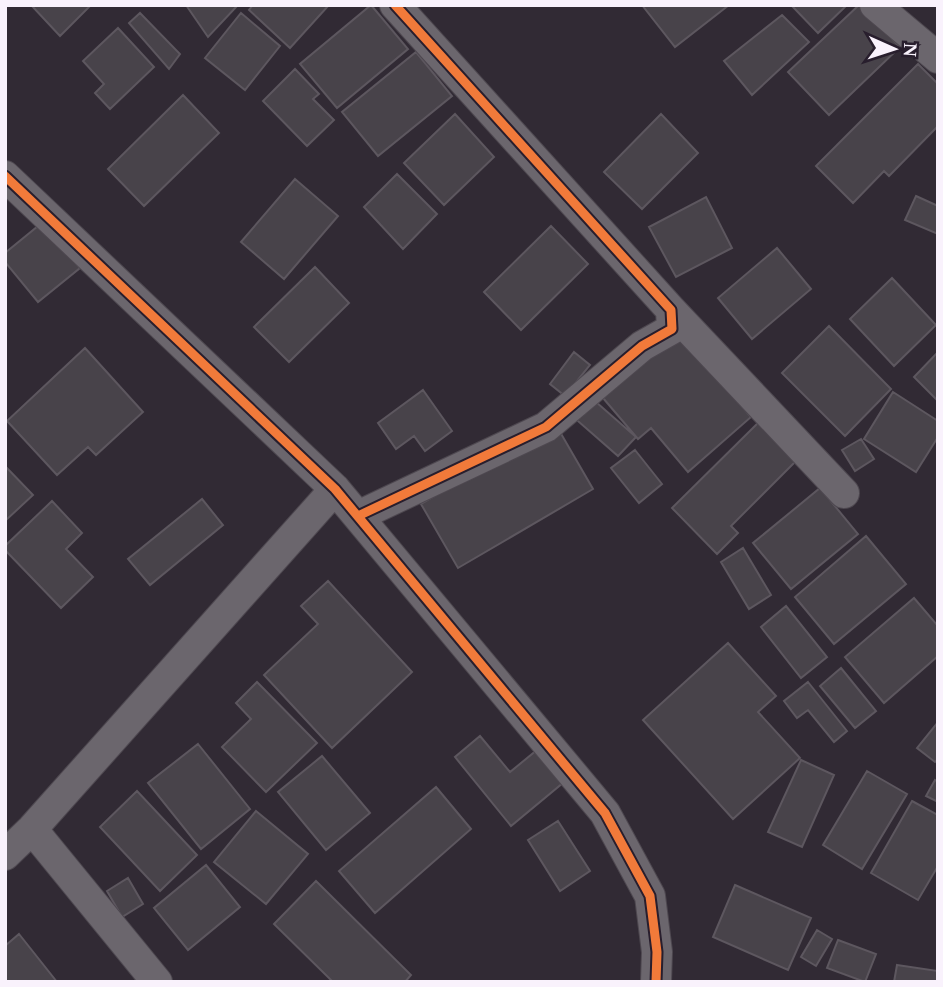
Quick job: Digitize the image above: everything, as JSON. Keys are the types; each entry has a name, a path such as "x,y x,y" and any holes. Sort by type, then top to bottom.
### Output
{"street":[{"path":"395,5 671,310 844,494"},
{"path":"875,5 938,58"},
{"path":"5,176 335,489 605,813 650,896 657,951 656,982"},
{"path":"358,516 546,427 642,346 672,329 671,310"},
{"path":"5,855 32,829 335,489"},
{"path":"32,829 156,982"}],"building":[{"path":"31,5 91,5 60,36"},
{"path":"186,5 238,5 208,37"},
{"path":"253,5 329,5 290,48 249,10"},
{"path":"371,5 408,49 337,108 300,64"},
{"path":"642,5 729,5 675,47"},
{"path":"791,5 847,5 818,33"},
{"path":"859,5 900,47 829,115 788,72"},
{"path":"140,13 180,54 169,69 129,23"},
{"path":"241,13 280,46 245,90 205,58"},
{"path":"782,15 809,42 752,95 724,61"},
{"path":"118,28 154,67 110,109 95,93 104,84 83,61"},
{"path":"416,52 452,96 378,156 342,112"},
{"path":"918,64 938,84 938,126 889,176 884,171 853,203 816,166"},
{"path":"295,69 319,94 313,99 334,120 307,146 263,101"},
{"path":"183,95 219,133 144,206 108,169"},
{"path":"455,114 494,157 444,205 404,163"},
{"path":"661,114 698,153 642,209 604,172"},
{"path":"397,174 437,214 403,249 364,207"},
{"path":"295,179 338,216 284,279 241,242"},
{"path":"916,196 938,206 938,234 905,220"},
{"path":"706,197 732,248 676,277 649,227"},
{"path":"43,222 80,268 38,302 5,262 5,253"},
{"path":"551,226 588,264 521,330 484,292"},
{"path":"777,248 811,289 752,339 718,298"},
{"path":"315,267 349,303 289,362 254,327"},
{"path":"892,278 936,325 894,366 850,319"},
{"path":"829,326 891,389 845,436 782,373"},
{"path":"679,332 751,417 688,472 651,428 638,439 603,398"},
{"path":"85,348 143,412 96,455 88,447 57,475 7,421"},
{"path":"574,352 590,365 565,396 550,384"},
{"path":"938,352 938,401 914,377"},
{"path":"423,390 452,431 425,451 414,436 396,449 378,423"},
{"path":"893,392 938,421 938,437 916,472 864,439"},
{"path":"588,395 636,437 618,456 571,415"},
{"path":"762,419 799,458 731,526 738,533 717,554 672,508"},
{"path":"556,425 593,489 458,568 421,504"},
{"path":"861,439 874,459 855,471 842,450"},
{"path":"635,450 662,484 639,503 611,468"},
{"path":"5,466 33,495 5,521"},
{"path":"820,488 858,534 791,589 753,543"},
{"path":"202,499 223,525 150,585 128,559"},
{"path":"52,501 82,533 66,549 93,577 61,608 5,550 5,546"},
{"path":"866,536 906,584 834,644 795,597"},
{"path":"743,548 771,595 749,609 721,562"},
{"path":"328,581 412,672 332,748 264,675 318,624 301,606"},
{"path":"914,598 938,626 938,656 884,703 845,657"},
{"path":"786,606 827,657 801,678 761,627"},
{"path":"728,643 776,696 758,712 800,758 733,819 643,720"},
{"path":"841,668 876,711 855,728 820,686"},
{"path":"257,682 317,743 266,792 222,747 251,719 236,703"},
{"path":"808,682 847,731 834,742 808,710 797,718 784,701"},
{"path":"938,722 938,759 935,762 917,748"},
{"path":"480,736 510,772 537,750 564,782 511,826 455,757"},
{"path":"198,744 250,809 201,849 148,783"},
{"path":"322,756 370,813 326,850 278,792"},
{"path":"801,760 834,775 802,847 768,832"},
{"path":"867,771 907,794 862,869 823,845"},
{"path":"935,780 938,782 938,802 926,796"},
{"path":"436,787 471,829 375,913 339,871"},
{"path":"137,791 197,855 160,891 100,827"},
{"path":"912,801 938,815 938,866 918,900 871,873"},
{"path":"256,811 308,854 266,904 214,862"},
{"path":"558,821 590,871 560,891 528,840"},
{"path":"206,865 240,907 188,950 154,908"},
{"path":"128,878 143,904 122,917 107,891"},
{"path":"316,881 411,975 405,982 333,982 274,924"},
{"path":"735,885 811,918 788,970 713,937"},
{"path":"817,930 832,939 816,966 801,957"},
{"path":"19,934 57,982 5,982 5,946"},
{"path":"838,940 876,954 865,982 827,968"},
{"path":"897,965 938,971 938,982 894,982"}],"cycle path":[{"path":"358,516 546,427 642,346 672,329 671,310 395,5"},
{"path":"5,176 335,489 605,813 650,896 657,952 656,982"}]}
